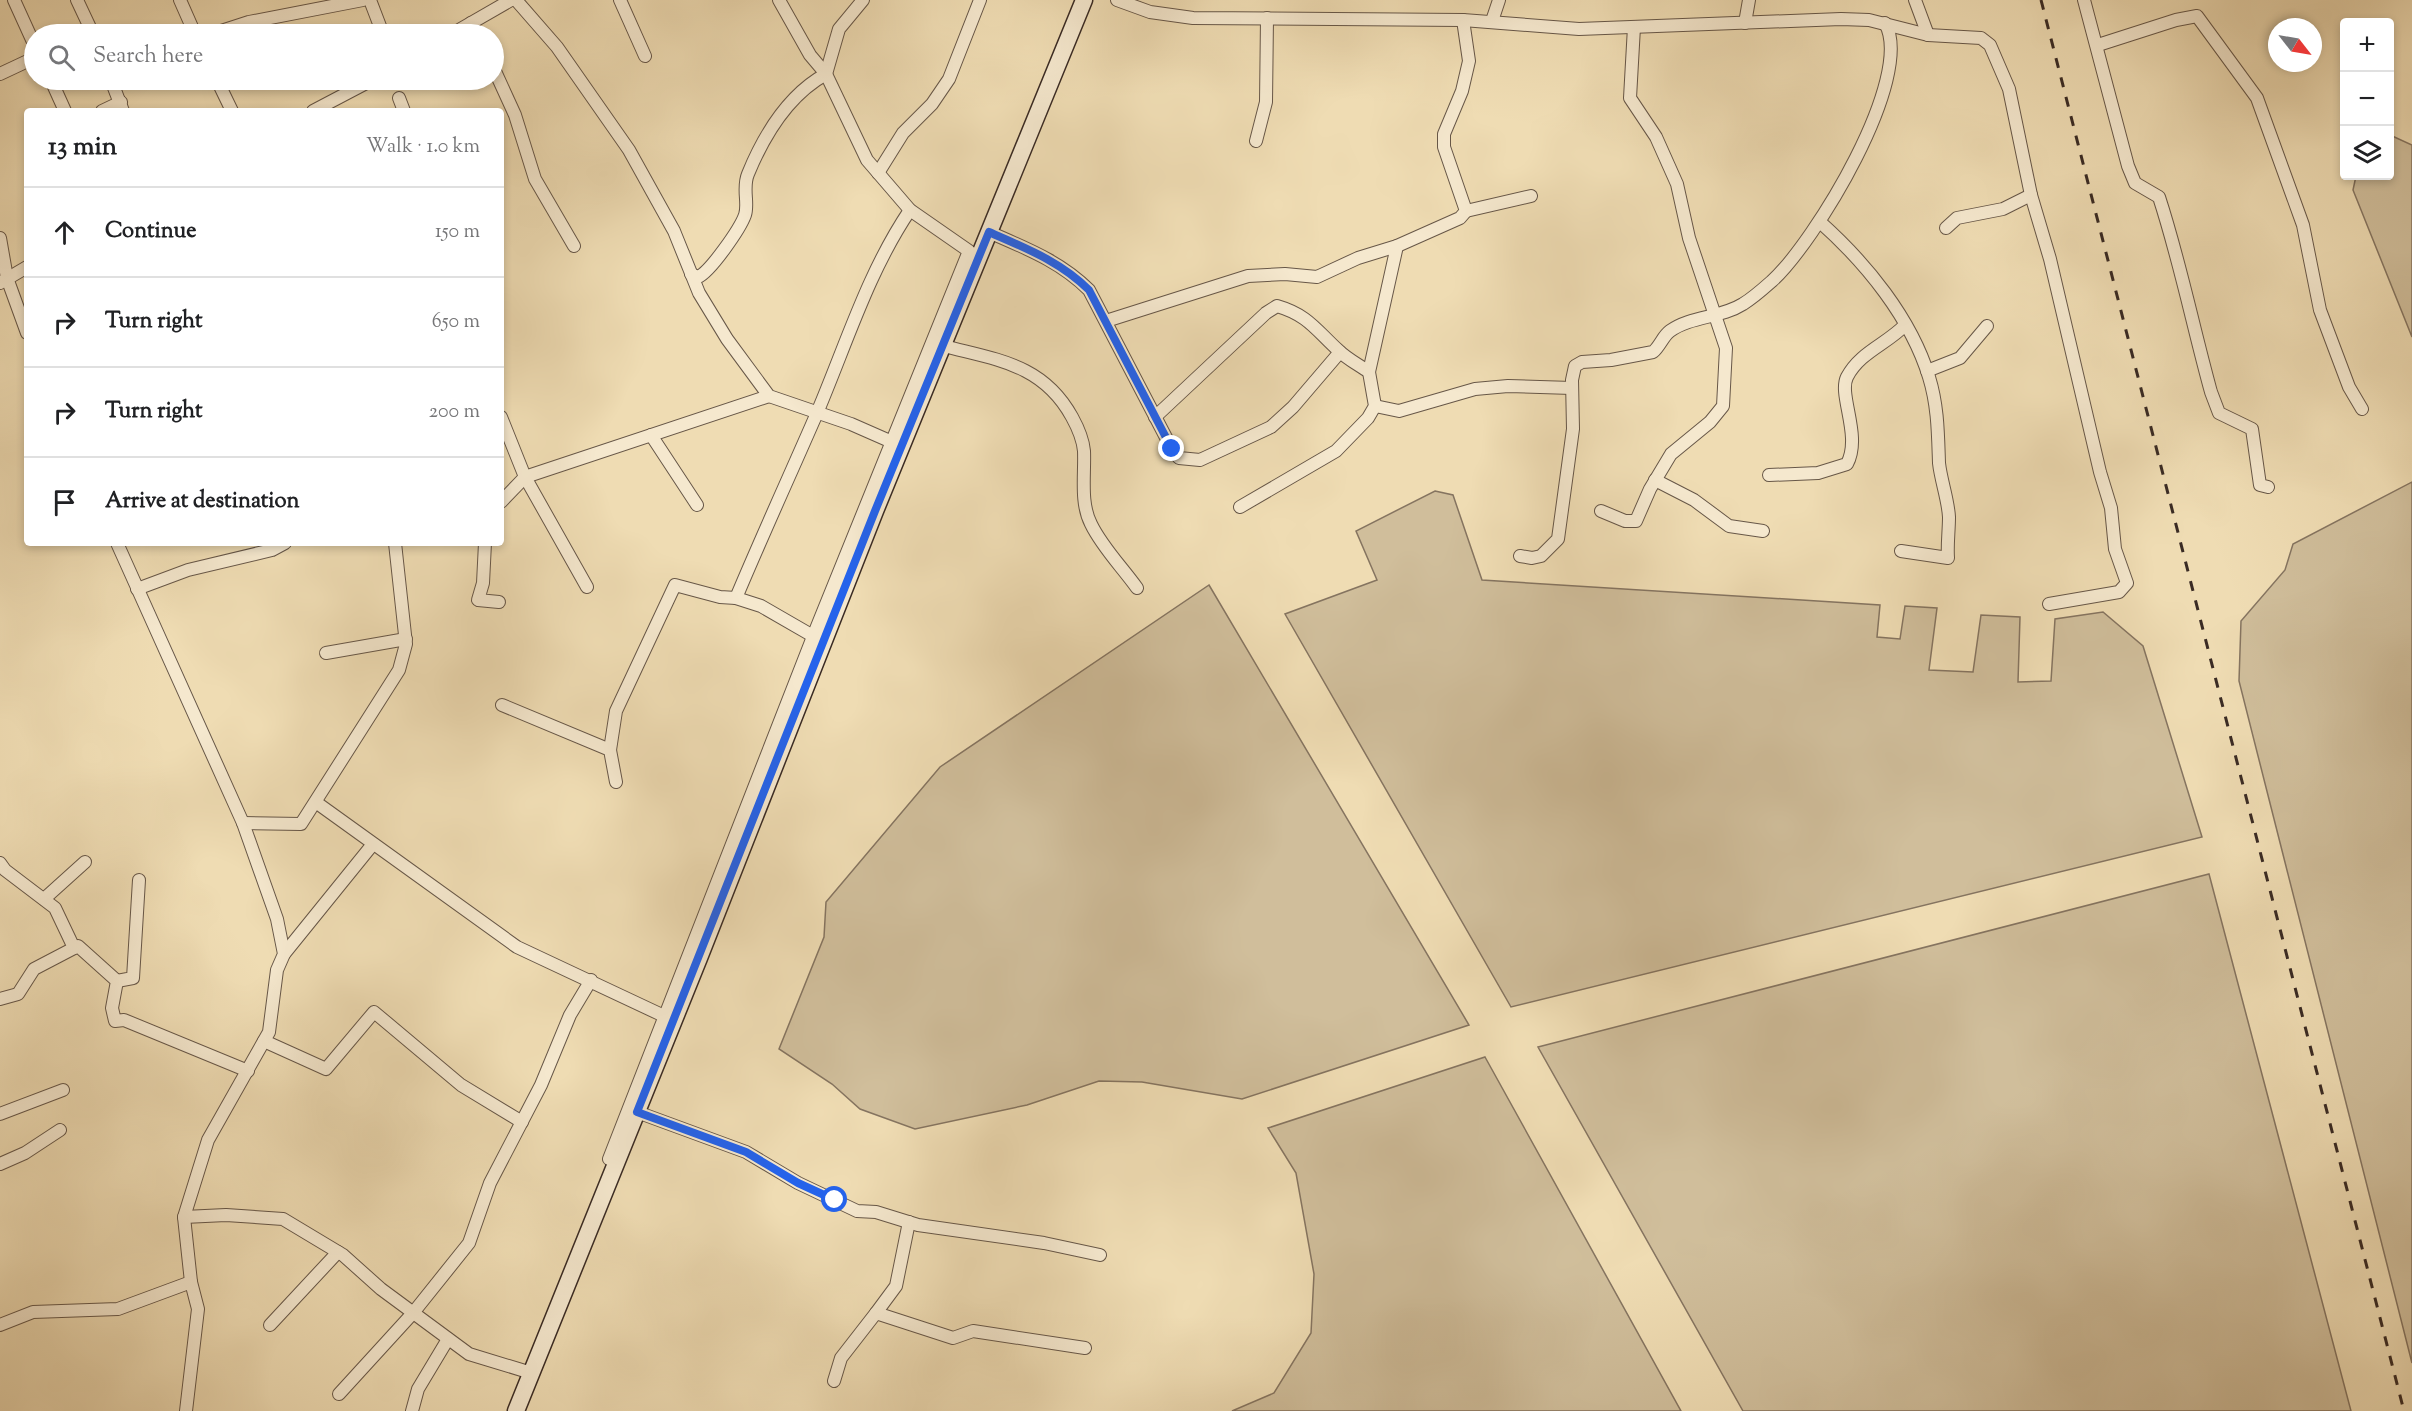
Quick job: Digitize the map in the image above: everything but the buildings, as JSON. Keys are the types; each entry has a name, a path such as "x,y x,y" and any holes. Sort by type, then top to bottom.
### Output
{"main road":[{"path":"516,1411 637,1112 870,521 1084,0"}],"street":[{"path":"14,0 25,24"},
{"path":"77,0 88,24"},
{"path":"180,0 191,24"},
{"path":"243,24 363,0"},
{"path":"370,0 379,24"},
{"path":"480,24 511,0"},
{"path":"516,0 551,40 629,150 674,231 699,293 727,339 769,396 817,412 892,442"},
{"path":"620,0 645,56"},
{"path":"508,1411 813,636 969,251 910,210 867,160 826,74 810,55 779,0"},
{"path":"692,274 698,277 706,273 746,213 744,191 747,175 774,122 813,81 826,74 839,29 864,0"},
{"path":"878,173 903,133 932,104 950,79 980,0"},
{"path":"1117,0 1150,12 1193,18 1463,20 1579,29 1841,19 1891,24 1928,35 1981,38 1990,45 2008,89 2031,195 2111,508 2115,549 2127,583 2119,592 2049,604"},
{"path":"1492,21 1499,0"},
{"path":"1745,23 1749,0"},
{"path":"2084,0 2098,45 2128,166 2135,183 2158,197 2164,213 2178,258 2211,392 2219,413 2252,429 2260,485 2268,487"},
{"path":"1891,24 1911,15 1916,4"},
{"path":"1916,4 1928,35"},
{"path":"2098,45 2176,20 2197,16 2247,80 2260,104 2292,189 2303,225 2320,310 2349,387 2362,409"},
{"path":"1256,141 1266,102 1267,18"},
{"path":"1463,20 1469,61 1462,91 1444,134 1444,141 1466,211"},
{"path":"1520,556 1532,558 1541,556 1558,539 1573,429 1572,388 1575,366 1582,362 1611,360 1653,352 1668,332 1743,304 1772,281 1820,222 1838,192 1880,104 1893,40 1891,24"},
{"path":"1601,511 1625,521 1636,521 1655,480 1671,454 1710,422 1723,405 1726,348 1689,238 1677,184 1656,137 1630,98 1634,27"},
{"path":"0,74 24,63"},
{"path":"56,90 64,108"},
{"path":"115,90 122,107"},
{"path":"222,90 231,108"},
{"path":"319,108 353,90"},
{"path":"504,90 515,115 535,179 574,246"},
{"path":"399,98 403,108"},
{"path":"1946,228 1957,218 2003,209 2031,195"},
{"path":"1106,321 1248,276 1285,274 1317,277 1358,258 1397,246 1460,218 1466,211 1531,196"},
{"path":"736,598 817,412 864,294 890,239 910,210"},
{"path":"1820,222 1866,269 1905,325 1920,352 1927,371 1938,421 1939,466 1947,497 1948,558 1901,551"},
{"path":"989,232 1049,259 1071,272 1089,290 1179,458 1200,460 1271,427 1293,407 1340,352"},
{"path":"0,238 4,281 24,326"},
{"path":"1240,507 1335,451 1368,418 1375,406 1370,372 1397,246"},
{"path":"4,281 24,269"},
{"path":"1155,417 1266,313 1277,306 1297,312 1340,352 1370,372"},
{"path":"1769,476 1818,473 1847,464 1852,452 1846,389 1848,376 1869,351 1898,333 1905,325"},
{"path":"1927,371 1960,358 1987,326"},
{"path":"944,345 1006,360 1042,379 1062,399 1074,422 1083,448 1085,504 1090,524 1137,588"},
{"path":"1375,406 1399,411 1486,388 1572,388"},
{"path":"504,499 525,477 769,396"},
{"path":"504,424 525,477 587,587"},
{"path":"651,435 697,505"},
{"path":"1655,480 1694,500 1729,526 1763,531"},
{"path":"118,546 243,823 278,919 284,954"},
{"path":"137,589 188,570 272,550 279,546"},
{"path":"243,823 285,826 301,824 399,670 406,639 395,546"},
{"path":"485,546 483,583 478,600 499,602"},
{"path":"616,782 610,750 616,711 675,585 720,597 736,598 761,606 813,636"},
{"path":"326,653 406,639"},
{"path":"502,705 610,750"},
{"path":"317,802 517,947 591,980 664,1017"},
{"path":"186,1411 198,1309 191,1282 184,1217 208,1140 269,1032 277,970 284,954 373,844"},
{"path":"44,899 85,862"},
{"path":"0,864 56,908 74,948"},
{"path":"117,981 133,978 139,880"},
{"path":"0,999 18,994 34,969 78,946 117,981"},
{"path":"339,1394 413,1313 469,1243 490,1184 522,1122 570,1015 591,980"},
{"path":"117,981 112,1008 115,1021 124,1020 248,1071"},
{"path":"264,1041 326,1069 374,1012 461,1085 522,1122"},
{"path":"0,1114 63,1090"},
{"path":"637,1112 746,1152 798,1183 857,1211 876,1212 909,1222 1100,1256"},
{"path":"0,1164 25,1153 60,1130"},
{"path":"184,1217 226,1215 283,1220 338,1252 413,1313 469,1354 525,1371"},
{"path":"834,1381 842,1358 896,1286 909,1222"},
{"path":"270,1325 338,1252"},
{"path":"0,1325 33,1312 118,1310 191,1282"},
{"path":"876,1313 952,1338 973,1331 1085,1348"},
{"path":"412,1411 418,1389 448,1339"}],"shaded area":[{"path":"2394,137 2412,145 2412,337 2353,190 2355,180 2394,180"},
{"path":"2412,482 2412,1363 2239,681 2241,621 2285,570 2293,544"},
{"path":"1435,491 1453,495 1482,580 1880,605 1877,637 1900,639 1905,606 1937,608 1929,670 1973,672 1981,615 2020,617 2018,682 2051,681 2055,619 2103,612 2143,646 2202,837 1511,1007 1285,614 1377,580 1356,531"},
{"path":"1209,585 1469,1025 1242,1099 1142,1082 1099,1081 1027,1105 915,1129 860,1109 832,1084 779,1049 824,937 826,902 940,767"},
{"path":"2209,874 2351,1411 1743,1411 1538,1047"},
{"path":"1485,1057 1681,1411 1232,1411 1274,1393 1311,1333 1314,1274 1296,1173 1268,1128"}],"railway":[{"path":"2041,0 2404,1411"}],"route":[{"path":"835,1200 798,1183 779,1169 746,1152 637,1112 875,511 989,232 1049,259 1071,272 1089,290 1172,449"}]}
